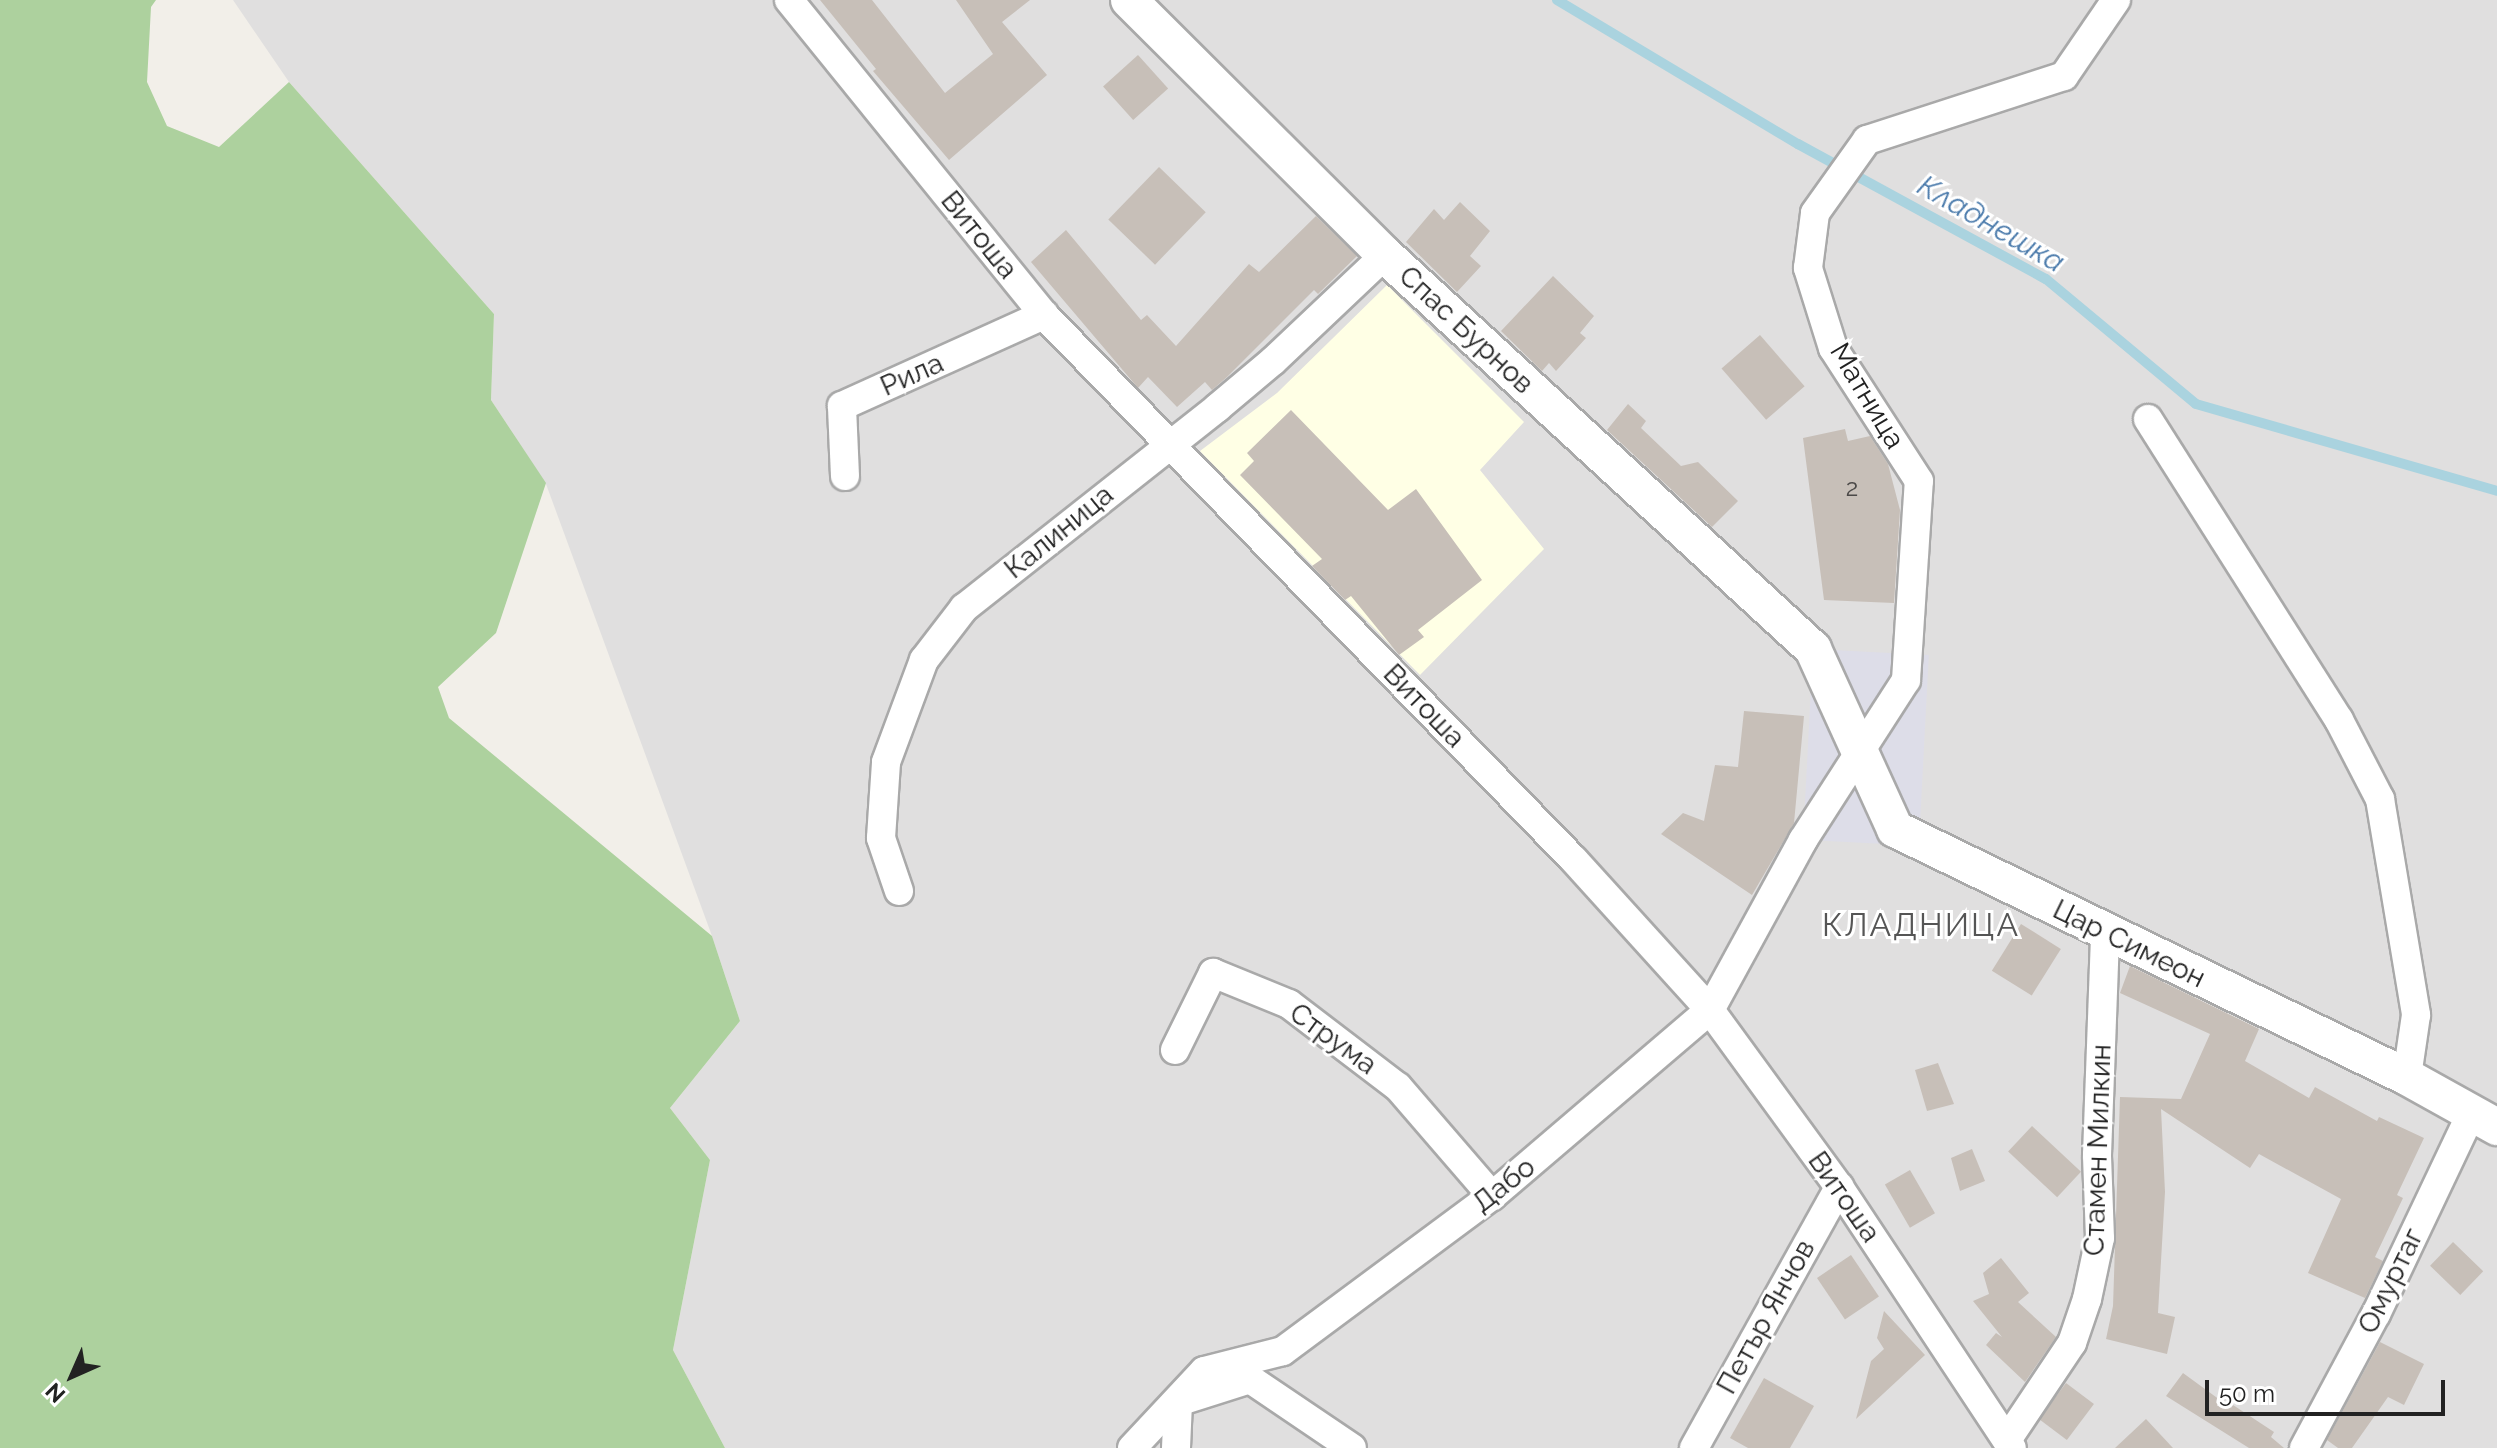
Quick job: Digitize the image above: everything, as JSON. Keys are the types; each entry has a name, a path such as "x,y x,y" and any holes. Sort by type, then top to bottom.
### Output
{"street":[{"name":"Витоша","path":"789,0 1044,315 1574,860 1710,1010 1839,1187 2010,1444"},
{"name":"Спас Бурнов","path":"1129,0 1385,255 1813,649"},
{"name":"Матница","path":"1803,840 1906,680 1919,481 1833,348 1808,268 1815,213 1867,140 2064,76 2116,0"},
{"name":"Калиница","path":"899,891 881,838 886,762 924,660 964,608 1273,361 1385,255"},
{"name":"Рила","path":"845,476 842,406 1044,315"},
{"path":"2148,419 2339,720 2380,799 2416,1015 2407,1077"},
{"name":"Цар Симеон","path":"1813,649 1895,829 2407,1077 2485,1119"},
{"name":"Дабо","path":"1132,1448 1204,1371 1283,1351 1492,1196 1710,1010 1803,840"},
{"name":"Стамен Милкин","path":"2010,1444 2072,1343 2087,1299 2100,1238 2097,1155 2105,933"},
{"name":"Струма","path":"1175,1050 1213,973 1289,1004 1398,1087 1492,1196"},
{"name":"Омуртаг","path":"2304,1448 2485,1119"},
{"name":"Петър Янчов","path":"1694,1448 1839,1187"},
{"path":"1176,1448 1178,1402 1250,1379 1352,1448"}],"shaded area":[{"path":"233,0 2497,0 2497,1448 725,1448 673,1350 710,1160 670,1108 740,1021 712,936 546,484 491,400 494,314 289,82"},
{"path":"1387,285 1524,422 1480,470 1544,549 1420,675 1200,451 1277,393"},
{"path":"1813,649 1929,655 1919,846 1803,840"}],"green space":[{"path":"0,0 156,0 151,7 147,82 167,126 219,147 289,82 494,314 491,400 546,483 496,633 438,687 449,718 712,936 740,1021 670,1108 710,1160 673,1350 725,1448 0,1448"}],"building":[{"path":"820,0 872,0 945,93 993,54 956,0 1030,0 1002,22 1047,75 949,160 873,71 876,69"},
{"path":"1138,55 1168,88 1133,120 1103,86"},
{"path":"1159,167 1206,212 1155,265 1108,220"},
{"path":"1460,202 1490,231 1470,256 1481,266 1457,292 1406,242 1434,209 1444,220"},
{"path":"1316,216 1357,256 1318,294 1314,290 1212,390 1205,382 1177,407 1148,377 1138,388 1031,262 1066,230 1141,320 1147,315 1176,346 1249,264 1259,272"},
{"path":"1553,276 1594,316 1580,333 1586,338 1556,371 1549,363 1542,371 1501,331"},
{"path":"1760,335 1805,386 1766,420 1722,368"},
{"path":"1628,404 1646,421 1641,428 1681,466 1698,462 1738,501 1712,527 1607,430"},
{"path":"1291,410 1388,510 1416,489 1482,580 1418,630 1424,637 1399,655 1351,596 1345,600 1312,566 1322,559 1240,475 1254,461 1247,453"},
{"path":"1845,429 1848,441 1870,436 1888,464 1900,510 1894,603 1824,600 1803,438"},
{"path":"1744,711 1804,716 1794,823 1752,895 1661,834 1683,813 1704,821 1715,765 1738,767"},
{"path":"2021,924 2061,949 2032,996 1992,971"},
{"path":"2130,966 2259,1029 2245,1061 2309,1098 2315,1087 2377,1121 2379,1117 2424,1138 2397,1195 2403,1198 2375,1257 2383,1261 2365,1298 2308,1273 2341,1199 2259,1154 2250,1168 2161,1109 2165,1192 2158,1313 2175,1317 2167,1354 2106,1339 2113,1306 2120,1097 2181,1099 2210,1034 2120,993"},
{"path":"1938,1063 1954,1104 1927,1111 1915,1070"},
{"path":"2032,1126 2081,1172 2057,1197 2008,1152"},
{"path":"1972,1149 1985,1181 1960,1191 1951,1158"},
{"path":"1910,1170 1935,1213 1910,1228 1885,1184"},
{"path":"2453,1242 2483,1271 2460,1295 2430,1266"},
{"path":"1851,1255 1879,1296 1845,1319 1817,1278"},
{"path":"2001,1258 2029,1293 2018,1302 2056,1337 2025,1382 1986,1345 1996,1333 2002,1337 1973,1301 1989,1294 1983,1273"},
{"path":"1884,1311 1925,1355 1856,1419 1871,1361 1884,1349 1877,1338"},
{"path":"2380,1342 2424,1364 2404,1405 2388,1397 2352,1448 2338,1448 2327,1440"},
{"path":"2183,1373 2231,1408 2233,1405 2274,1432 2271,1437 2284,1448 2249,1448 2166,1396"},
{"path":"1764,1378 1814,1406 1790,1448 1748,1448 1730,1438"},
{"path":"2066,1383 2094,1404 2067,1440 2039,1419"},
{"path":"2146,1419 2173,1448 2115,1448"}],"waterway":[{"name":"Кладнешка","path":"1557,0 1798,144 2046,279 2196,404 2497,491"}],"district":[{"name":"КЛАДНИЦА","path":"1921,925"}]}
